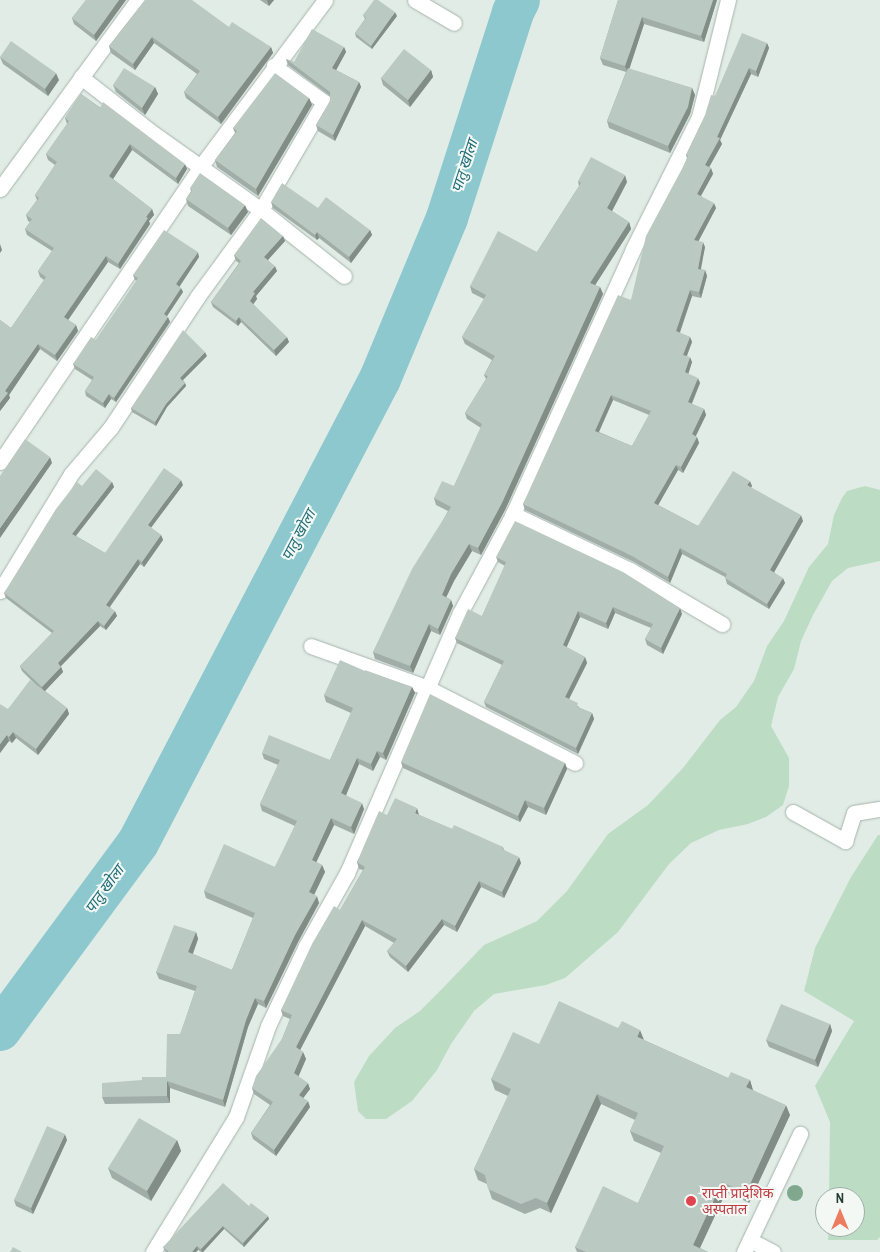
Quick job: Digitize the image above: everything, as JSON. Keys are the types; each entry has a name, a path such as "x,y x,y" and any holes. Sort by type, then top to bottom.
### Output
{"street":[{"path":"0,189 138,0"},
{"path":"0,462 202,166 274,66 325,0"},
{"path":"415,0 454,23"},
{"path":"153,1252 236,1117 268,1026 306,946 347,872 460,613 513,514 633,249 700,117 728,0"},
{"path":"0,591 71,474 111,427 198,296 261,210 324,102 274,66"},
{"path":"81,77 154,134 202,166 261,210 344,276"},
{"path":"513,514 630,570 722,624"},
{"path":"311,646 428,688 575,763"},
{"path":"793,812 845,841 854,813 880,809"},
{"path":"773,1252 747,1246 800,1134"}],"green space":[{"path":"865,486 880,490 880,561 848,568 832,581 813,615 801,641 794,669 778,697 771,726 789,758 789,786 783,805 766,817 748,824 719,830 691,843 669,864 618,932 565,978 546,985 494,994 474,1011 451,1044 437,1070 412,1101 386,1119 366,1119 358,1111 354,1082 369,1056 395,1028 420,1011 484,945 537,921 567,891 608,834 648,805 683,768 720,720 736,707 754,681 767,646 784,621 809,567 828,544 834,515 842,498 847,491"},
{"path":"878,835 880,835 880,1237 877,1240 828,1240 828,1237 865,1237 865,1187 829,1187 830,1122 815,1086 854,1021 804,991 815,948 851,877"}],"building":[{"path":"86,0 119,0 94,35 72,18"},
{"path":"145,0 192,0 229,27 232,22 271,47 218,117 184,92 200,71 152,37 133,64 109,46"},
{"path":"374,0 378,0 395,12 371,46 355,33 366,18 363,15"},
{"path":"618,0 713,0 701,36 642,17 625,66 600,58"},
{"path":"312,29 344,47 332,68 359,82 333,135 316,125 330,101 330,92 286,59 294,62"},
{"path":"742,33 767,43 756,71 749,68 717,137 720,138 705,165 711,168 697,194 714,203 694,240 703,242 698,269 705,270 699,292 690,290 676,331 690,337 683,355 690,357 685,372 698,378 688,402 704,409 692,434 697,437 681,467 676,465 654,503 698,526 733,471 750,481 747,485 801,515 770,570 783,578 767,604 725,578 727,574 680,548 668,577 632,556 523,504 618,295 631,300 646,236 683,167 688,156 686,155 705,115 711,95 715,96","holes":["611,395 651,411 632,446 595,431"]},
{"path":"11,41 56,73 45,89 0,57"},
{"path":"404,49 431,70 408,100 381,78"},
{"path":"124,68 155,87 142,108 113,85"},
{"path":"628,68 692,88 688,107 668,146 607,121"},
{"path":"275,73 309,98 256,189 215,160 237,131 233,128"},
{"path":"81,94 100,108 103,102 185,164 176,178 130,144 109,176 152,209 146,217 148,218 118,264 106,256 64,317 76,325 55,355 38,344 5,391 8,393 0,403 0,320 11,328 46,277 38,271 54,248 25,229 32,219 26,215 39,198 35,195 57,162 46,154 69,121 65,118"},
{"path":"591,157 625,175 607,208 629,222 590,283 600,287 502,503 478,548 469,544 451,574 442,595 451,600 438,629 429,624 410,666 373,652 412,569 451,507 434,498 442,481 454,486 482,424 465,413 488,376 484,375 495,356 462,337 486,295 470,286 498,231 537,252 581,183 578,181"},
{"path":"200,173 245,205 228,228 186,199 192,190 190,188"},
{"path":"282,183 318,208 326,197 370,230 349,257 317,232 315,235 271,202"},
{"path":"261,218 283,236 264,257 275,266 253,292 255,293 250,301 287,337 274,350 239,317 236,321 211,302 241,261 234,255"},
{"path":"164,230 198,252 176,284 181,288 164,314 168,317 114,398 109,394 103,403 85,391 94,377 73,364 91,337 96,340 138,278 133,275"},
{"path":"183,330 205,352 180,378 185,383 166,404 155,422 131,408"},
{"path":"25,439 50,457 0,528 0,476"},
{"path":"164,468 181,480 148,525 161,535 142,562 138,559 106,605 115,611 104,626 98,621 58,663 61,667 42,687 20,666 54,631 4,593 56,509 77,482 82,486 96,469 112,482 72,534 105,553"},
{"path":"515,521 623,572 680,608 661,648 645,639 653,624 613,607 606,623 578,611 563,645 585,657 565,697 578,703 577,707 592,713 576,748 484,702 504,661 455,638 468,609 482,616 506,562 496,557"},
{"path":"340,660 365,671 412,687 383,753 377,751 371,764 357,758 341,793 362,803 351,827 331,818 312,860 322,865 309,892 317,896 295,935 264,1001 255,998 246,1020 223,1100 167,1081 167,1096 102,1097 102,1083 142,1080 142,1077 166,1077 167,1034 180,1034 197,986 156,972 174,925 196,932 188,952 232,970 255,913 204,891 224,844 275,867 297,821 260,804 280,760 262,753 269,735 330,760 353,708 324,695"},
{"path":"30,680 67,708 36,749 13,732 9,737 7,735 0,744 0,704 8,709"},
{"path":"430,694 565,763 544,808 525,800 518,816 401,762"},
{"path":"395,798 417,808 415,813 452,829 454,825 503,847 502,849 519,857 502,892 479,881 455,926 442,919 406,966 387,951 397,939 362,920 296,1047 303,1052 294,1073 308,1083 299,1095 308,1101 274,1150 251,1133 273,1102 252,1088 256,1076 282,1039 292,1015 281,1010 312,944 334,906 340,910 365,867 357,862 379,811 387,815"},
{"path":"559,1001 618,1028 622,1021 640,1030 637,1037 728,1078 731,1072 750,1080 746,1087 786,1105 746,1193 722,1182 693,1245 708,1252 586,1252 575,1247 603,1186 638,1203 664,1146 630,1131 638,1113 597,1094 547,1203 536,1198 521,1204 488,1189 485,1175 474,1169 511,1089 491,1079 513,1032 539,1044"},
{"path":"781,1004 830,1024 815,1060 766,1040"},
{"path":"139,1118 177,1140 147,1191 108,1168"},
{"path":"47,1126 65,1134 31,1208 14,1200"},
{"path":"223,1183 249,1206 251,1203 268,1216 243,1243 223,1226 201,1249 197,1246 192,1252 169,1252 163,1247"},
{"path":"13,1247 22,1252 10,1252"}],"waterway":[{"name":"पातु खोला","path":"0,1030 138,843 380,379 447,218 513,12 519,0"}],"place":[{"name":"राप्ती प्रादेशिक अस्पताल","path":"691,1201"}]}
